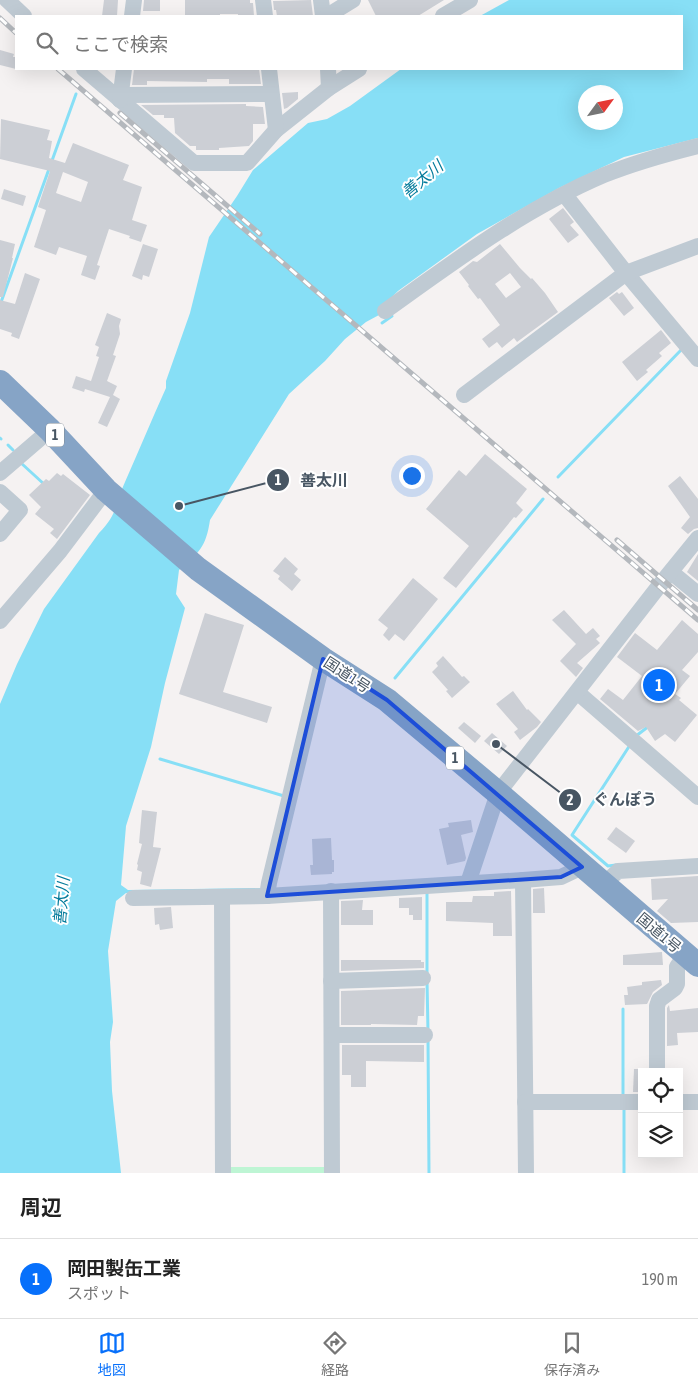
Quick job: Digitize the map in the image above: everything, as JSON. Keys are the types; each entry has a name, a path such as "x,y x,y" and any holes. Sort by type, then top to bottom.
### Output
{"highway":[{"name":"国道1号","path":"0,382 50,430 106,490 198,569 323,660 387,700 692,960"}],"street":[{"path":"132,15 134,0"},
{"path":"263,0 265,15"},
{"path":"321,0 323,15"},
{"path":"329,15 353,0"},
{"path":"445,15 470,0"},
{"path":"86,70 194,163 247,163 276,130 330,88 357,70"},
{"path":"120,100 124,70"},
{"path":"269,70 276,130"},
{"path":"328,70 330,88"},
{"path":"120,100 129,95 271,94"},
{"path":"385,311 492,235 565,195 604,175 669,153 698,146"},
{"path":"565,195 626,273 698,359"},
{"path":"464,395 626,273 698,246"},
{"path":"0,473 50,430"},
{"path":"0,621 60,551 106,490"},
{"path":"0,492 20,510 0,534"},
{"path":"468,883 498,794 698,538"},
{"path":"671,572 698,594"},
{"path":"267,896 268,883 323,660"},
{"path":"577,692 698,797"},
{"path":"603,885 618,871 698,866"},
{"path":"133,898 267,896 523,880 561,877 582,867"},
{"path":"523,880 526,1173"},
{"path":"331,891 332,1173"},
{"path":"222,897 223,1173"},
{"path":"657,1068 657,1006 659,1000 675,988 677,984 677,967 692,960"},
{"path":"331,981 424,978"},
{"path":"332,1035 425,1034"},
{"path":"525,1102 638,1102"},
{"path":"683,1102 698,1102"}],"highlighted area":[{"path":"323,659 387,700 582,867 561,877 267,896"}],"green space":[{"path":"229,1167 329,1167 329,1173 229,1173"}],"water":[{"path":"509,0 698,0 698,138 624,157 559,188 477,234 398,291 382,307 379,315 366,322 345,339 325,361 289,394 210,520 204,543 192,559 179,570 176,594 185,608 165,683 151,747 126,826 121,885 128,890 264,888 263,891 126,893 116,901 108,951 113,1022 110,1042 112,1091 121,1173 0,1173 0,704 44,609 113,514 166,388 166,381 190,313 209,237 253,170 308,123 327,119 350,106 400,70 683,70 683,15 482,15"}],"building":[{"path":"104,0 118,0 117,15 102,15"},
{"path":"144,0 160,0 160,11 143,11"},
{"path":"185,0 250,0 250,3 253,3 254,15 185,15"},
{"path":"311,0 313,15 277,15 273,1"},
{"path":"368,0 444,0 420,15 376,15"},
{"path":"0,50 14,54 15,69 0,65"},
{"path":"134,70 259,70 261,84 229,84 229,79 207,79 207,82 147,81 147,85 132,85"},
{"path":"298,92 298,99 284,109 282,93"},
{"path":"246,104 246,106 263,107 265,124 253,124 253,141 249,146 219,148 219,150 196,150 196,146 190,146 175,133 174,118 164,118 164,115 153,115 141,105"},
{"path":"1,119 50,130 47,140 52,141 49,158 65,163 73,143 129,165 123,180 142,187 132,220 147,225 141,242 109,229 97,265 100,266 95,280 81,275 87,256 59,247 56,255 34,247 46,210 38,207 50,171 0,159","holes":["63,172 88,182 81,202 56,193"]},
{"path":"4,189 26,196 23,206 1,199"},
{"path":"563,208 574,222 570,225 579,235 568,243 549,219"},
{"path":"0,240 15,244 3,297 0,297"},
{"path":"143,244 158,249 149,277 143,275 142,280 132,276"},
{"path":"500,244 520,268 545,293 558,312 517,342 514,338 502,348 497,342 489,348 482,339 500,325 459,272 473,261 477,262","holes":["510,273 521,287 506,298 495,284"]},
{"path":"25,273 40,279 19,339 11,336 12,333 0,329 0,300 15,304"},
{"path":"617,292 619,294 622,292 634,308 624,316 609,298"},
{"path":"107,313 121,319 119,326 120,334 113,355 116,356 107,381 117,386 113,395 120,399 107,427 98,423 110,397 85,389 84,392 72,388 76,376 91,381 99,357 96,356 99,347 95,345"},
{"path":"661,330 671,343 659,353 662,356 637,381 622,362"},
{"path":"485,454 527,489 516,503 523,510 516,518 514,517 456,588 443,578 469,546 426,509 459,470 466,476"},
{"path":"57,473 61,476 63,474 90,495 57,539 50,533 54,529 35,514 41,507 29,495 46,479 49,481"},
{"path":"680,476 698,499 698,528 688,534 681,528 690,517 668,486"},
{"path":"698,554 698,581 687,572"},
{"path":"285,557 298,569 294,574 301,580 292,591 278,579 280,576 273,571"},
{"path":"413,578 438,599 404,641 395,634 389,641 383,635 388,628 378,620"},
{"path":"564,610 586,634 593,628 600,636 596,639 600,643 577,663 583,668 576,677 560,661 576,644 552,620"},
{"path":"205,613 244,625 223,692 272,707 267,723 179,694"},
{"path":"682,620 698,634 698,652 682,670 690,676 675,694 681,698 679,700 697,715 675,742 665,734 655,741 646,727 638,731 600,699 608,689 623,700 642,676 617,657 635,633 657,650"},
{"path":"443,656 462,677 464,676 470,682 452,698 446,691 448,690 432,672 438,666 436,663"},
{"path":"513,691 527,710 541,722 520,740 514,732 518,729 496,704"},
{"path":"464,722 481,736 475,743 458,728"},
{"path":"492,733 507,746 499,754 484,741"},
{"path":"142,810 157,812 153,847 161,848 151,887 140,884 142,872 137,870 142,844 139,843"},
{"path":"471,820 473,832 461,835 465,861 447,865 439,829 449,827 448,823"},
{"path":"616,827 635,841 626,853 607,839"},
{"path":"331,838 334,872 332,874 311,875 310,865 313,865 312,839"},
{"path":"698,876 698,922 671,923 657,911 668,899 652,900 651,879"},
{"path":"544,888 545,913 533,913 533,889"},
{"path":"511,891 512,936 493,936 493,923 446,921 446,902 472,902 473,896 494,896 494,892"},
{"path":"422,897 422,920 413,920 413,915 409,915 409,908 399,908 399,898"},
{"path":"363,900 362,910 373,910 373,925 341,925 341,901"},
{"path":"171,907 173,928 160,930 159,924 155,925 154,908"},
{"path":"662,952 663,965 623,965 623,955"},
{"path":"341,960 421,960 421,962 424,962 424,968 341,971"},
{"path":"661,980 662,985 653,992 647,1004 625,1005 624,995 628,995 627,987 642,985 642,982"},
{"path":"425,988 424,1016 418,1016 417,1025 341,1025 341,991"},
{"path":"669,1005 670,1011 698,1008 698,1032 677,1033 678,1045 667,1046 667,1008"},
{"path":"342,1045 424,1045 424,1062 366,1061 366,1087 351,1087 351,1075 342,1075"},
{"path":"634,1069 638,1069 638,1092 633,1092"}],"waterway":[{"path":"0,305 76,94"},
{"path":"382,323 392,316"},
{"path":"558,477 682,349"},
{"path":"8,445 13,450"},
{"path":"21,463 45,485"},
{"path":"395,678 543,499"},
{"path":"636,736 649,726"},
{"path":"616,865 608,866 572,835 630,745"},
{"path":"160,759 284,796"},
{"path":"427,892 427,974"},
{"path":"427,980 428,1032"},
{"path":"623,1009 623,1098"},
{"path":"428,1040 429,1173"},
{"path":"624,1107 624,1173"}],"railway":[{"path":"0,18 15,32"},
{"path":"59,70 698,620"},
{"path":"120,113 260,234"},
{"path":"617,540 698,610"}],"place":[{"name":"善太川","path":"179,506"},
{"name":"岡田製缶工業","path":"659,685"},
{"name":"ぐんぽう","path":"496,744"}]}
